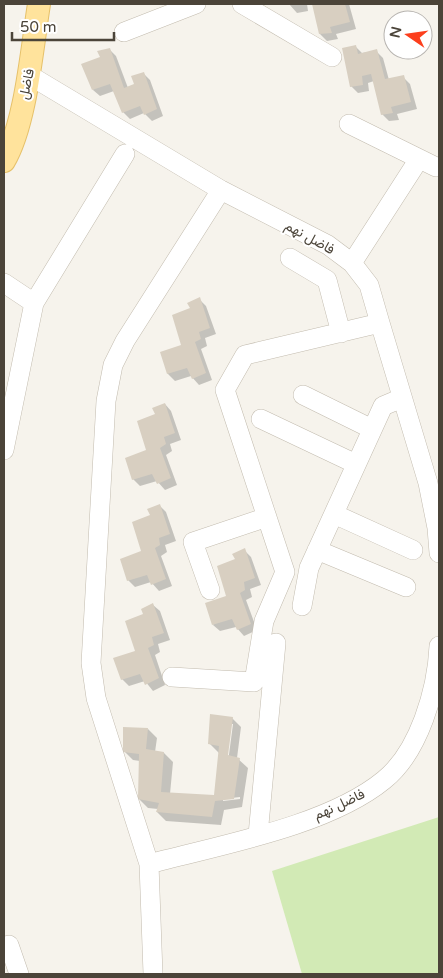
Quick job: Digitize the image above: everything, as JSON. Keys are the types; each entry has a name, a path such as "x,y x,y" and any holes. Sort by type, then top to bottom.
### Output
{"main road":[{"name":"فاضل","path":"4,161 9,132 28,75 39,4"}],"street":[{"path":"124,32 196,4"},
{"path":"242,4 332,57"},
{"name":"فاضل نهم","path":"28,75 221,190 328,244 352,263 369,285 428,483 437,528 439,553"},
{"path":"349,124 436,167"},
{"path":"4,450 34,302 125,154"},
{"path":"352,263 419,159"},
{"path":"153,974 150,864 96,698 91,663 106,400 113,365 125,341 221,190"},
{"path":"290,258 326,280 341,333"},
{"path":"4,283 34,302"},
{"path":"172,677 254,682 264,621 285,572 225,390 245,355 380,323"},
{"path":"303,395 372,429"},
{"path":"302,606 309,568 383,406 402,398"},
{"path":"260,419 356,464"},
{"path":"334,514 413,550"},
{"path":"210,590 193,542 267,517"},
{"path":"317,550 406,587"},
{"path":"258,835 276,643"},
{"name":"فاضل نهم","path":"150,864 258,835 319,816 354,801 386,779 410,750 427,711 439,646"},
{"path":"8,945 19,974"}],"green space":[{"path":"439,817 439,974 302,974 272,871"}],"building":[{"path":"312,4 345,4 350,22 330,27 332,33 319,34"},
{"path":"356,45 358,54 377,49 385,79 404,75 411,102 391,107 393,113 381,115 371,74 362,76 363,85 350,87 342,48"},
{"path":"110,48 124,88 134,84 131,76 144,72 157,109 144,115 140,106 122,113 110,84 92,90 81,64 100,57 97,51"},
{"path":"200,297 210,328 199,332 201,339 195,342 206,373 192,379 187,368 167,374 160,352 181,345 172,315 190,308 187,303"},
{"path":"165,403 175,433 164,437 166,444 160,448 171,478 157,484 152,474 132,480 125,458 146,450 137,421 155,414 152,408"},
{"path":"160,504 170,534 159,538 160,545 155,548 166,579 151,585 147,575 127,581 120,559 141,551 132,522 150,515 147,509"},
{"path":"245,548 255,578 244,582 245,590 240,593 251,624 237,630 232,619 212,625 205,603 226,596 217,566 235,559 232,554"},
{"path":"153,603 164,633 152,637 154,645 148,648 159,678 145,685 140,674 121,680 113,658 135,651 125,621 143,614 141,609"},
{"path":"210,714 233,717 228,755 240,758 234,799 215,801 212,817 156,812 159,803 138,799 139,754 123,752 123,727 148,728 146,749 164,752 161,792 214,795 219,746 208,744"}]}
